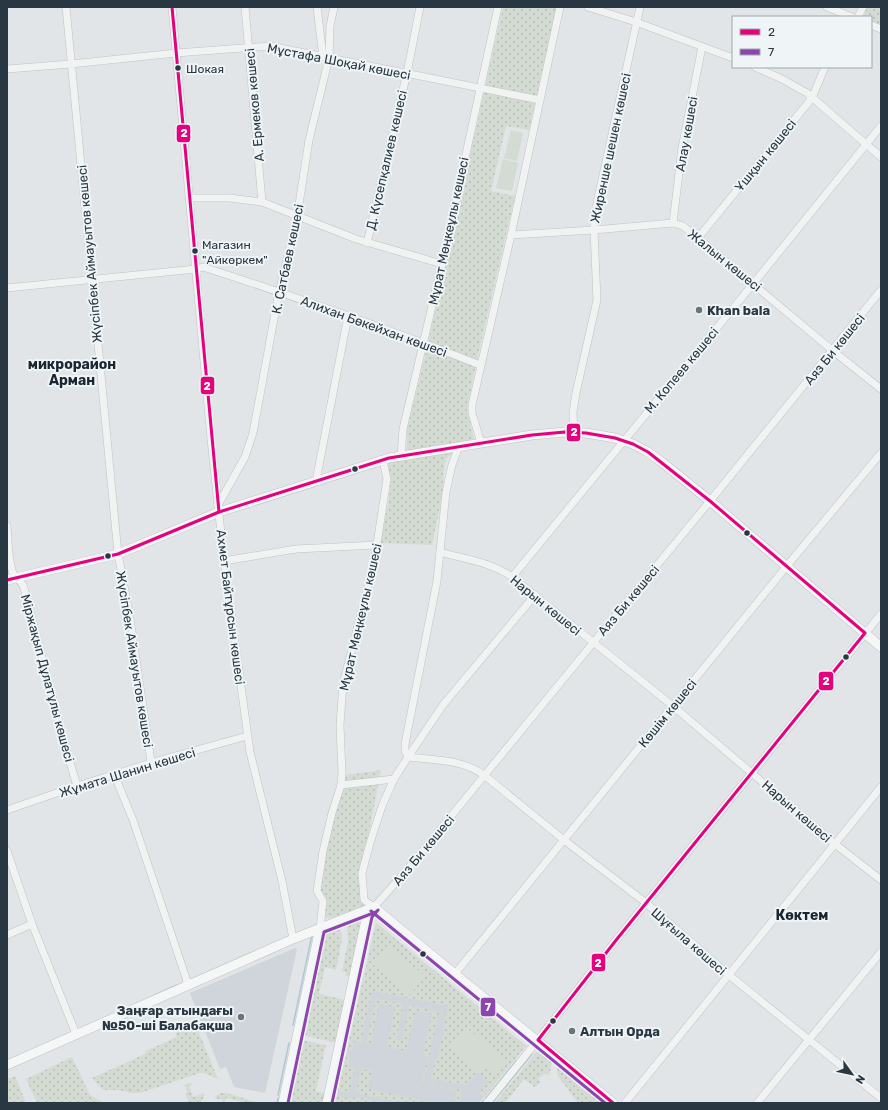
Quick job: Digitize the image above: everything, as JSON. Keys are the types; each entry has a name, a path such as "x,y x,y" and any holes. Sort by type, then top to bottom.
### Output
{"main road":[{"path":"11,578 118,554 218,508 316,481 383,460 459,446 532,435 574,432 600,435 633,444 653,456 710,501 881,647"},
{"path":"7,1065 293,939 374,907"},
{"path":"327,1103 367,915 374,907"},
{"path":"374,907 454,975 538,1040 613,1103"},
{"path":"359,913 363,916 366,922"},
{"name":"Мұрат Мөңкеұлы көшесі","path":"283,1103 320,928"}],"street":[{"name":"Жүсіпбек Аймауытов көшесі","path":"66,7 118,554 130,618 151,762"},
{"name":"Ахмет Байтұрсын көшесі","path":"172,7 224,562 248,736 259,790 282,881 293,939"},
{"name":"А. Ермеков көшесі","path":"245,7 262,202"},
{"path":"317,7 326,57"},
{"name":"К. Сатбаев көшесі","path":"218,508 239,470 249,445 297,217 309,140 326,57 334,7"},
{"name":"Д. Күсепқалиев көшесі","path":"367,243 407,73 420,7"},
{"name":"Мұрат Мөңкеұлы көшесі","path":"401,456 404,429 442,264 479,88 498,7"},
{"path":"481,443 471,409 511,235 560,7"},
{"path":"588,7 636,22 732,58"},
{"name":"Жиренше шешен көшесі","path":"574,432 573,416 576,393 597,300 594,216 640,7"},
{"path":"827,7 848,16"},
{"path":"858,16 863,7"},
{"name":"Мұстафа Шоқай көшесі","path":"7,70 176,53 270,46 540,100"},
{"name":"Алау көшесі","path":"673,223 682,148 702,46"},
{"path":"757,68 791,83 812,98 866,146 881,157"},
{"name":"Ұшқын көшесі","path":"698,238 812,98 825,68"},
{"name":"М. Копеев көшесі","path":"512,577 881,126"},
{"path":"190,198 229,198 262,202 297,217 367,243 442,264"},
{"name":"Жалын көшесі","path":"511,235 673,223 683,226 881,389"},
{"name":"Алихан Бөкейхан көшесі","path":"7,288 196,269 203,267 423,342 480,365"},
{"name":"Аяз Би көшесі","path":"374,907 407,870 881,290"},
{"path":"316,481 348,316"},
{"path":"408,757 405,751 406,744 437,581 446,492 452,465 459,446"},
{"name":"Көшім көшесі","path":"454,975 786,566 881,453"},
{"name":"Мұрат Мөңкеұлы көшесі","path":"320,928 323,901 317,891 332,813 341,785 340,724 343,684 374,563 387,479 383,460"},
{"name":"Міржақып Дұлатұлы көшесі","path":"7,526 11,578 22,583 24,588 77,786"},
{"path":"224,562 296,549 377,545"},
{"name":"Нарын көшесі","path":"440,552 504,571 673,706 835,844 881,880"},
{"path":"374,907 364,900 362,873 382,806 394,779 443,705 535,595"},
{"path":"487,1103 646,903 881,614"},
{"name":"Жұмата Шанин көшесі","path":"7,810 151,762 248,736"},
{"name":"Шұғыла көшесі","path":"408,757 460,763 484,775 564,840 646,903 729,975 881,1098"},
{"path":"114,774 133,820 187,981 185,986"},
{"path":"341,785 394,779"},
{"path":"625,1103 881,787"},
{"path":"7,851 32,924 76,1034"},
{"path":"7,935 32,924"},
{"path":"757,1103 881,952"}],"shaded area":[{"path":"503,7 557,7 529,130 506,126 491,191 515,196 467,409 474,440 407,451 407,430 428,344"},
{"path":"867,7 881,7 881,25 872,21 872,16 863,16"},
{"path":"511,130 523,133 517,161 504,158"},
{"path":"503,159 518,163 512,191 496,188"},
{"path":"455,451 446,459 444,467 443,493 432,545 380,543 388,505 391,479 387,463"},
{"path":"381,770 369,832 358,876 361,900 367,905 331,918 320,916 323,901 317,891 341,785 347,775"},
{"path":"355,920 360,921 361,923 351,976 345,976 346,972 342,971 348,942 347,925"},
{"path":"376,923 526,1046 479,1103 335,1103"},
{"path":"376,923 526,1046 484,1097 479,1093 489,1081 478,1072 466,1086 431,1078 436,1058 438,1058 448,1006 372,991 361,1042 354,1040 352,1051 347,1049"},
{"path":"340,929 342,940 336,970 325,967 319,994 341,999 346,1003 337,1043 302,1035 322,937 326,933"},
{"path":"389,945 425,976 410,995 373,965"},
{"name":"Заңғар атындағы №50-ші Балабақша","path":"295,948 297,949 265,1093 234,1087 226,1067 220,1069 190,993"},
{"path":"377,999 403,1004 396,1040 402,1041 409,1005 439,1012 424,1082 462,1090 460,1103 454,1103 457,1090 422,1082 428,1056 423,1055 432,1014 415,1011 406,1051 387,1047 395,1007 379,1004 371,1044 366,1043 375,1001"},
{"path":"195,1023 218,1079 204,1073 200,1073 140,1093 132,1093 119,1090 103,1090 92,1078 145,1054 146,1051 177,1037 176,1033"},
{"path":"466,1027 508,1062 498,1074 487,1065 480,1073 450,1048"},
{"path":"301,1040 326,1045 316,1091 326,1094 324,1103 296,1103 288,1101"},
{"path":"538,1050 552,1061 549,1076 546,1073 538,1079 541,1082 535,1087 524,1079 505,1103 495,1103"},
{"path":"72,1057 90,1095 104,1103 37,1103 26,1079"},
{"path":"346,1057 350,1058 348,1067 355,1068 350,1091 347,1093 338,1091"},
{"path":"558,1066 601,1103 578,1103 558,1076"},
{"path":"361,1069 372,1071 368,1089 433,1103 404,1103 356,1093"},
{"path":"15,1076 26,1103 7,1103 7,1079"},
{"path":"193,1083 189,1086 193,1097 203,1093 205,1095 201,1102 203,1103 189,1103 185,1093 188,1092 184,1085"},
{"path":"220,1093 226,1093 256,1103 247,1103 226,1098 224,1103 222,1103 223,1100 214,1098"},
{"path":"337,1095 348,1098 357,1097 386,1103 335,1103"}],"waterway":[{"path":"346,1034 374,913"},
{"path":"293,1025 312,935"},
{"path":"155,995 177,985"},
{"path":"278,1095 289,1043"},
{"path":"492,1103 532,1054"},
{"path":"335,1090 341,1059"},
{"path":"486,1098 516,1061"},
{"path":"558,1064 604,1103"},
{"path":"332,1103 334,1094"},
{"path":"277,1103 278,1098"}],"transit line":[{"name":"2","path":"172,7 219,512"},
{"name":"2","path":"7,580 118,554 219,512 389,458 532,435 565,432 586,433 615,438 633,444 648,452 710,501 865,633 617,939 538,1040 613,1103"},
{"name":"7","path":"332,1103 372,917 378,910"},
{"name":"7","path":"371,911 605,1103"},
{"name":"7","path":"288,1103 324,932 376,912"}],"place":[{"name":"Шокая","path":"178,68"},
{"name":"Магазин \"Айкөркем\"","path":"195,251"},
{"name":"Khan bala","path":"699,310"},
{"name":"Заңғар атындағы №50-ші Балабақша","path":"241,1017"},
{"name":"Алтын Орда","path":"572,1031"}],"district":[{"name":"микрорайон Арман","path":"72,372"},
{"name":"Көктем","path":"802,915"}]}
